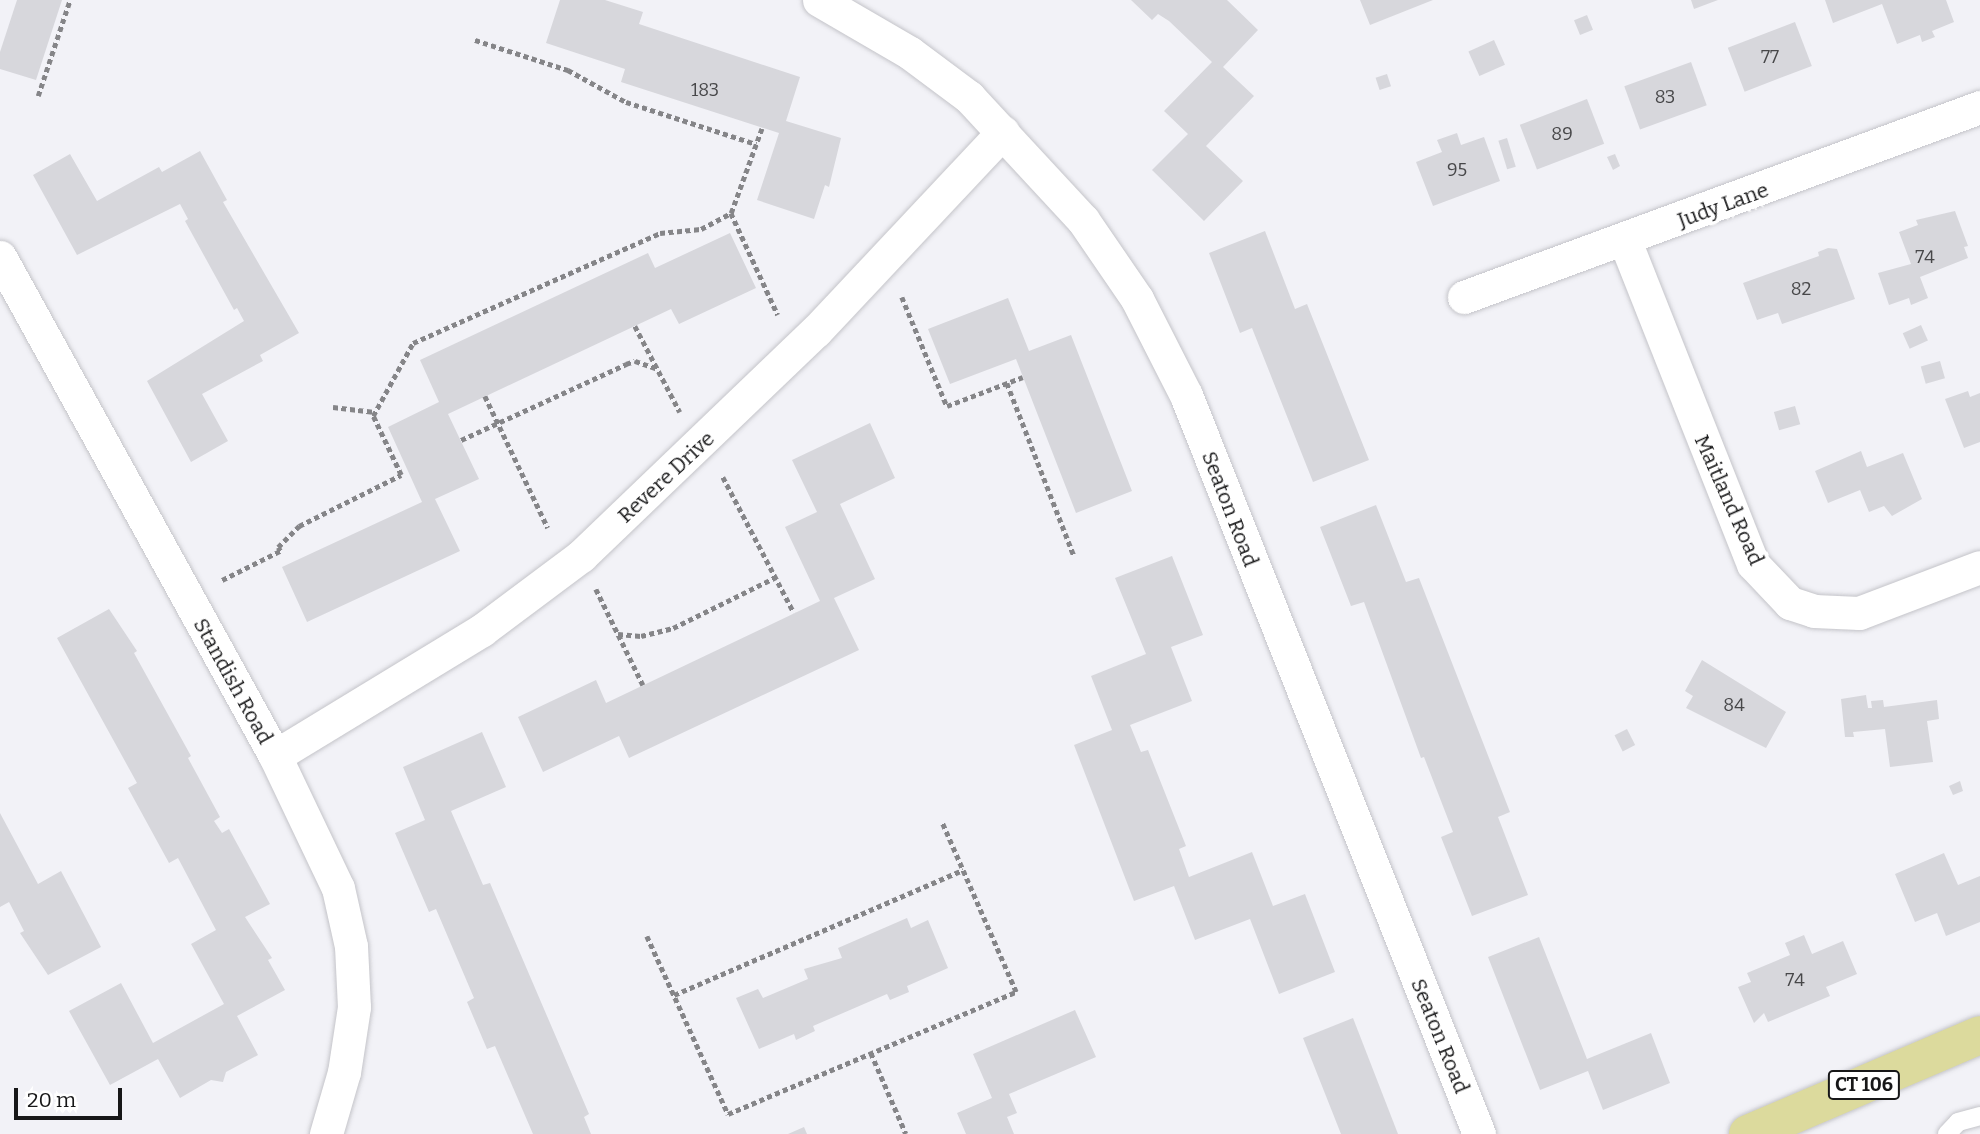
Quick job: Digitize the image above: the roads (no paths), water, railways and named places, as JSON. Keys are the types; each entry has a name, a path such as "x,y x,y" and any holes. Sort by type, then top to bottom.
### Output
{"main road":[{"name":"CT 106","path":"1748,1134 1980,1035"}],"street":[{"name":"Seaton Road","path":"819,0 910,53 969,96 1083,220 1137,299 1186,396 1479,1134"},
{"name":"Judy Lane","path":"1464,298 1625,241 1980,107"},
{"name":"Revere Drive","path":"275,756 465,641 581,556 816,331 1003,132"},
{"name":"Maitland Road","path":"1625,241 1753,564 1790,603 1814,611 1859,613 1980,568"},
{"name":"Standish Road","path":"0,257 275,756 338,888 351,946 354,1007 344,1072 326,1134"}],"lane":[{"path":"1947,1134 1958,1122 1980,1116"}]}
